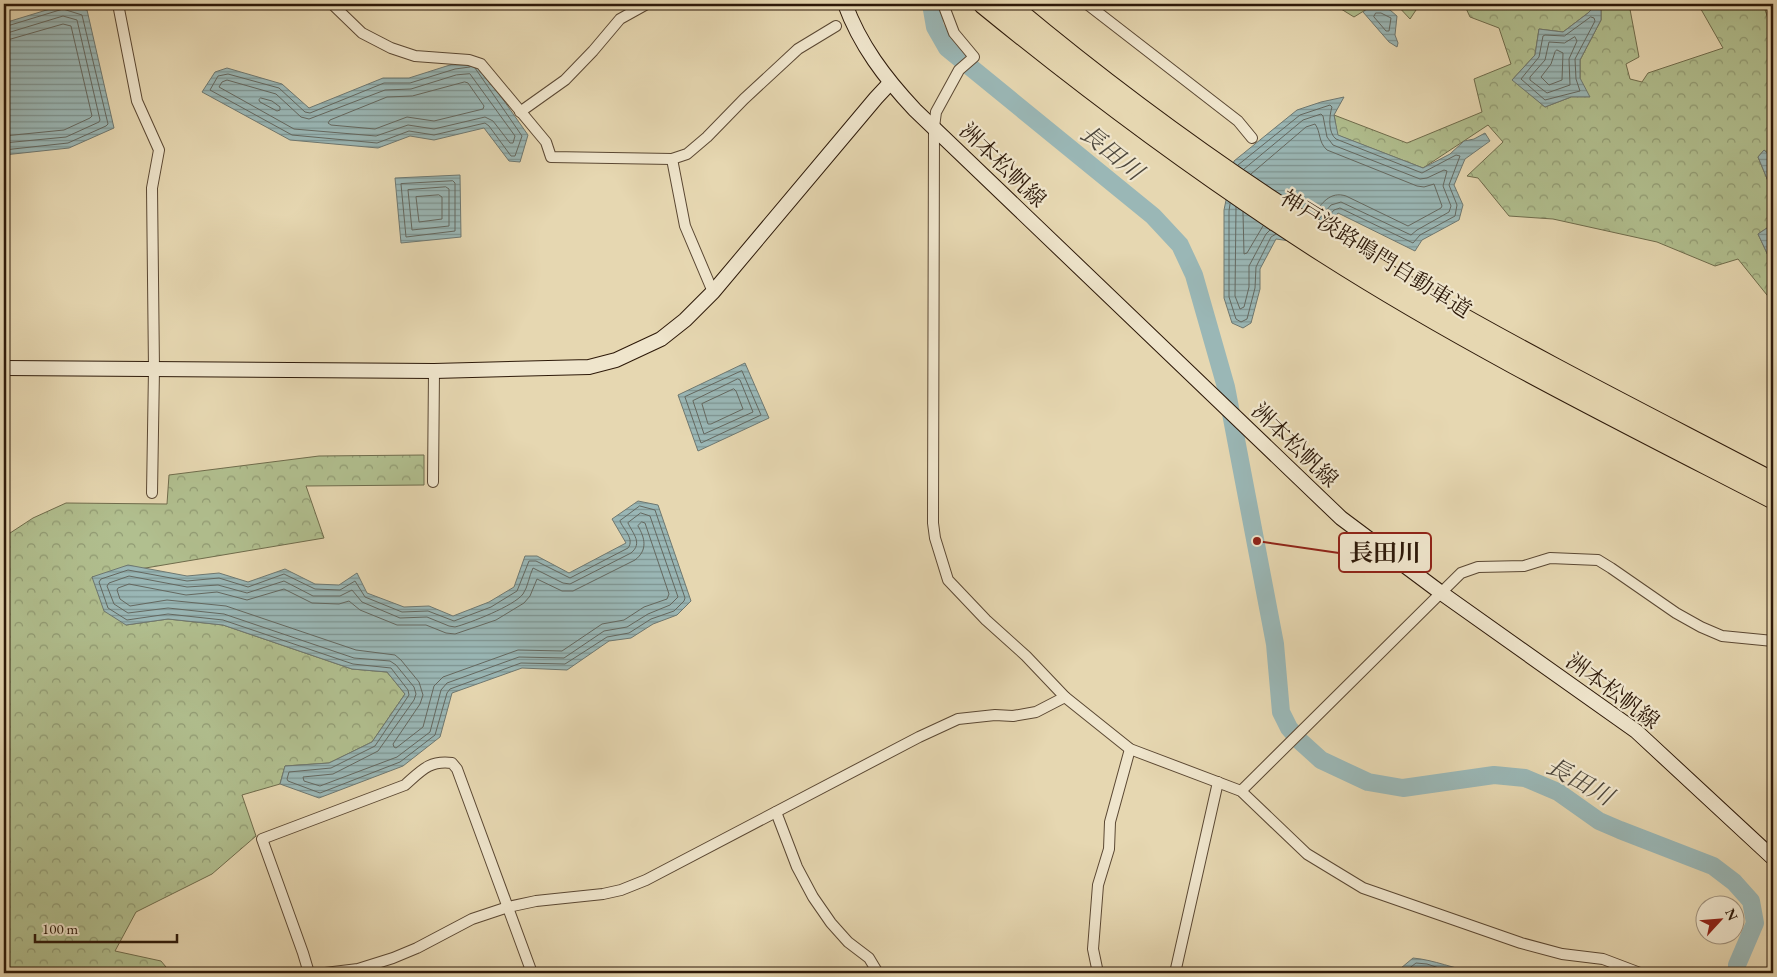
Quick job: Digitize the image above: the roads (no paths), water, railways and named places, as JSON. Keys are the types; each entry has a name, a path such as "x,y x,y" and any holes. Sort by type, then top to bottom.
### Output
{"highway":[{"name":"神戸淡路鳴門自動車道","path":"983,4 1062,68 1329,247 1507,361 1773,499"},
{"name":"神戸淡路鳴門自動車道","path":"1010,4 1202,162"},
{"name":"神戸淡路鳴門自動車道","path":"1329,247 1425,296 1773,482"}],"main road":[{"name":"洲本松帆線","path":"845,4 865,47 890,83 1341,518 1440,592 1636,731 1773,858"},
{"path":"4,368 434,371 589,367 616,360 661,339 685,320 713,292 890,83"}],"street":[{"path":"118,4 137,100 159,150 152,188 154,370 152,494"},
{"path":"332,4 362,33 391,48 415,56 469,60 481,64 546,142 551,158 672,159 687,154 798,49 836,26"},
{"path":"520,112 565,80 620,19 647,4"},
{"path":"943,4 954,33 974,57 959,70 936,112 934,127 933,523 935,538 948,580 1065,697 1130,749 1241,790 1307,854 1363,888 1521,944 1562,954 1603,959 1640,973"},
{"path":"1087,4 1238,121 1252,138"},
{"path":"672,159 685,226 713,292"},
{"path":"433,482 434,371"},
{"path":"1241,790 1440,592 1461,573 1478,567 1524,566 1550,558 1598,560 1676,613 1701,627 1722,636 1773,641"},
{"path":"325,973 358,969 394,958 472,919 508,907 536,901 603,894 621,890 646,880 919,737 958,719 995,715 1013,716 1036,712 1065,697"},
{"path":"1098,973 1092,950 1098,885 1109,849 1110,822 1130,749"},
{"path":"309,973 304,952 262,839 405,785 423,769 442,761 452,763 457,769 532,973"},
{"path":"1174,973 1218,782"},
{"path":"776,812 797,867 813,897 831,923 848,942 869,958 878,973"}],"water":[{"path":"1597,4 1601,4 1601,20 1580,60 1580,78 1590,97 1571,97 1545,107 1512,80 1535,55 1539,29 1563,32"},
{"path":"63,5 87,10 114,128 69,148 4,155 4,23"},
{"path":"1381,7 1390,10 1397,16 1395,35 1398,43 1397,47 1389,42 1363,12 1367,9"},
{"path":"476,61 528,135 520,162 509,161 484,128 434,140 410,136 378,148 290,140 202,92 215,72 227,68 282,84 309,108 383,78 409,78 453,64"},
{"path":"1344,97 1334,115 1338,135 1423,168 1450,154 1464,141 1474,139 1485,133 1490,141 1465,159 1454,185 1463,205 1459,220 1422,240 1415,251 1338,213 1319,237 1297,242 1276,239 1260,269 1260,289 1251,323 1243,328 1232,323 1224,298 1224,210 1234,161 1297,110"},
{"path":"1764,150 1773,158 1773,193 1758,157"},
{"path":"460,175 461,237 401,243 395,178"},
{"path":"1773,224 1773,266 1758,234"},
{"path":"745,363 769,418 698,451 678,395"},
{"path":"638,501 658,505 691,601 677,615 653,624 631,638 609,641 567,670 522,668 452,693 440,737 403,766 319,798 280,784 285,766 329,763 372,742 405,694 387,672 352,669 223,625 168,619 126,625 104,611 92,577 128,565 187,576 219,573 248,582 285,569 315,584 339,585 357,573 367,593 404,607 429,606 453,616 489,602 514,587 525,556 537,556 569,573 626,543 612,519"},
{"path":"1413,958 1429,961 1475,972 1395,973"}],"waterway":[{"name":"長田川","path":"931,4 935,27 947,48 1153,216 1180,245 1194,275 1226,387 1275,644 1281,712 1289,728 1321,760 1368,782 1403,788 1494,775 1525,778 1558,792 1599,821 1713,866 1734,882 1751,901 1755,923 1737,965 1737,973"}],"place":[{"name":"長田川","path":"1257,541"}]}
